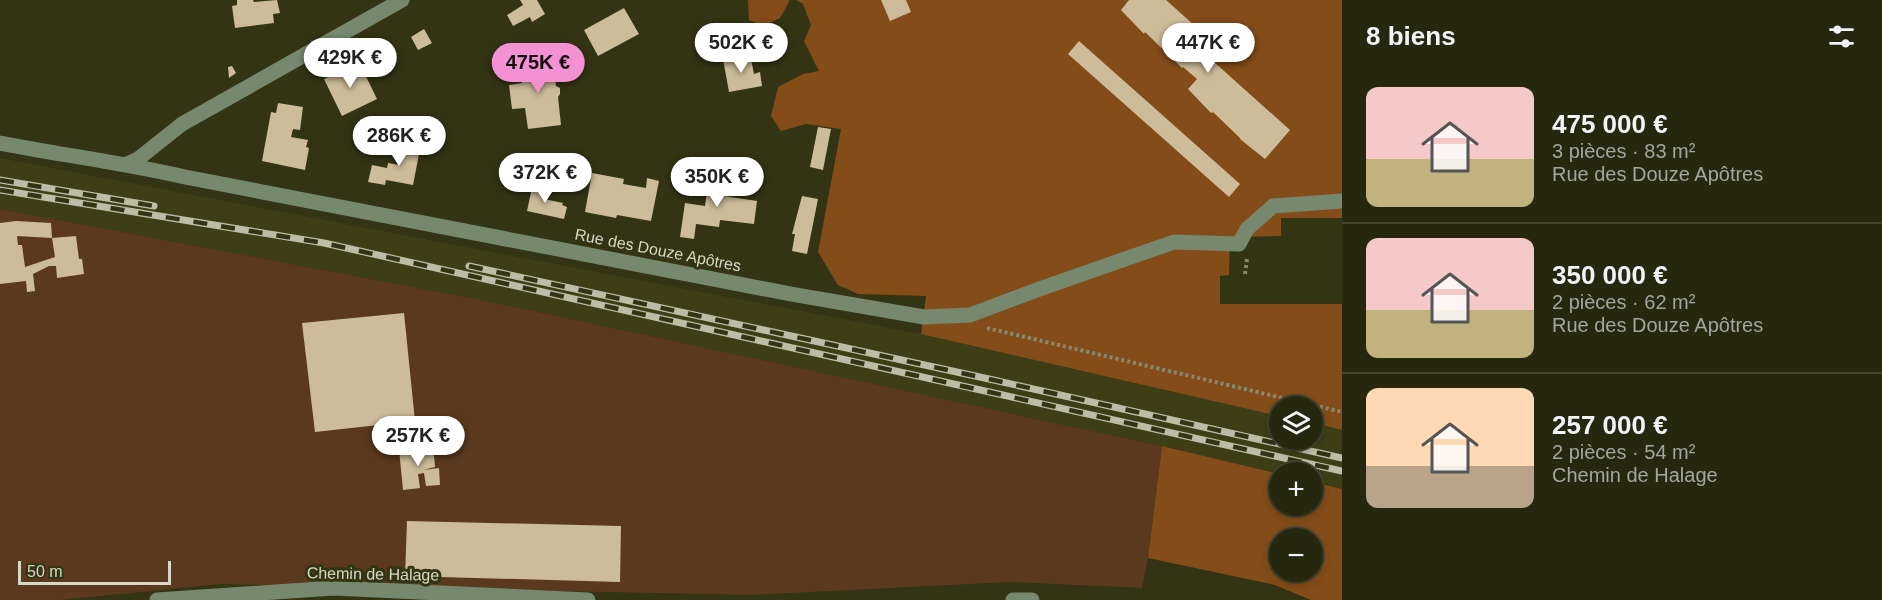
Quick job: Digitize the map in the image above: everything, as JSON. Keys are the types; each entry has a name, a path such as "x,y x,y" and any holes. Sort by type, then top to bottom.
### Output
{"street":[{"path":"127,164 138,159 182,123 402,0"},
{"name":"Rue des Douze Apôtres","path":"0,143 84,159 127,164 675,272 924,317 970,315 1045,286 1174,242 1239,244 1247,229 1273,206 1342,201"},
{"name":"Chemin de Halage","path":"157,600 334,588 588,600"},
{"path":"1013,600 1032,600"}],"path":[{"path":"980,326 1342,412"}],"shaded area":[{"path":"748,0 790,0 780,18 763,26 749,20"},
{"path":"796,0 1342,0 1342,218 1281,218 1281,236 1230,237 1229,275 1220,276 1220,304 1342,304 1342,430 1323,425 1323,396 1269,396 1269,414 921,334 926,296 858,294 838,285 818,252 841,129 806,124 781,131 771,116 778,87 803,74 819,71 804,41 811,25 803,4"},
{"path":"0,158 921,334 1269,414 1269,450 1323,450 1323,425 1342,430 1342,488 1323,484 1323,462 1269,462 1269,472 1162,446 482,300 0,209"},
{"path":"0,209 482,300 1162,446 1142,588 1009,582 753,595 221,584 60,600 0,600"},
{"path":"1162,446 1269,472 1269,516 1323,516 1323,484 1342,489 1342,600 1311,600 1275,585 1148,558"}],"building":[{"path":"237,0 253,0 254,2 277,0 280,13 273,14 274,23 235,28 232,6 237,5"},
{"path":"520,0 537,0 545,14 532,22 530,17 513,26 507,15 523,5"},
{"path":"881,0 906,0 911,12 890,21"},
{"path":"1129,0 1166,0 1223,51 1214,62 1290,130 1265,159 1240,139 1213,112 1211,113 1188,89 1197,79 1182,68 1145,32 1144,34 1121,10"},
{"path":"624,8 639,34 598,56 584,30"},
{"path":"424,29 432,43 418,50 411,37"},
{"path":"1079,41 1240,184 1229,197 1068,54"},
{"path":"750,54 754,74 760,72 762,86 729,92 723,59"},
{"path":"553,58 556,86 560,88 558,97 561,125 528,129 525,108 512,109 509,85 522,83 519,62"},
{"path":"359,62 377,99 342,116 324,79"},
{"path":"232,66 236,73 229,78 228,67"},
{"path":"278,103 303,107 300,130 293,129 291,137 308,140 305,170 262,161 271,112 276,113"},
{"path":"818,127 831,129 823,170 810,167"},
{"path":"404,141 421,144 413,185 386,180 385,185 368,182 372,165 387,168 388,163 400,165"},
{"path":"710,171 726,174 724,196 757,201 754,224 720,220 719,227 696,224 694,239 680,237 685,203 705,206"},
{"path":"592,173 624,179 623,184 646,188 647,178 659,181 651,221 585,212"},
{"path":"533,183 546,187 544,199 563,203 562,205 567,207 564,219 527,211"},
{"path":"802,196 818,199 807,254 792,251 795,234 792,234"},
{"path":"16,221 51,223 52,238 76,236 79,259 82,259 84,274 57,278 56,266 49,266 33,274 35,291 27,292 26,281 0,284 0,223","holes":["17,236 52,238 55,257 25,267 22,245 18,245"]},
{"path":"404,313 415,421 315,432 302,323"},
{"path":"433,445 435,467 423,470 439,468 440,485 426,486 424,473 418,474 420,488 403,490 399,449"},
{"path":"407,521 621,526 620,582 405,576"}],"railway":[{"path":"0,180 154,206"},
{"path":"0,190 324,243 1342,471"},
{"path":"469,266 1342,458"}]}
